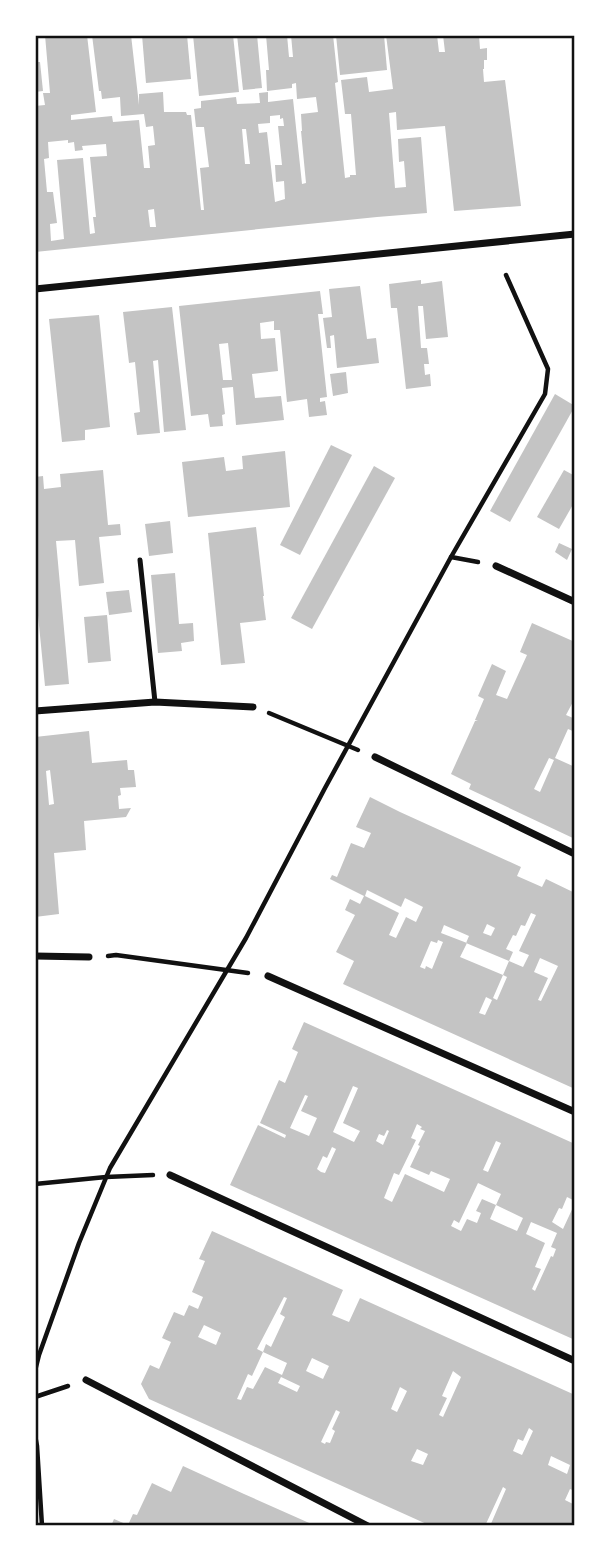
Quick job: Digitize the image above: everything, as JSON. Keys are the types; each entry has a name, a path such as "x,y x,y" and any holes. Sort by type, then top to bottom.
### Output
{"street":[{"path":"35,289 575,234"},
{"path":"496,566 575,602"},
{"path":"35,711 155,702 253,707"},
{"path":"375,757 575,855"},
{"path":"35,956 89,957"},
{"path":"268,976 575,1112"},
{"path":"170,1175 575,1361"},
{"path":"86,1380 368,1526"}],"lane":[{"path":"140,560 155,702"}],"path":[{"path":"35,1371 79,1243 110,1168 246,938 348,745 545,394 548,369 506,275"},
{"path":"253,707 375,757"},
{"path":"89,957 116,955 268,976"},
{"path":"35,1184 106,1177 170,1175"},
{"path":"35,1397 86,1380"},
{"path":"35,1435 42,1526"}],"building":[{"path":"45,35 87,35 96,112 71,115 71,120 112,116 113,122 139,120 144,168 150,168 148,146 155,145 153,126 146,127 144,114 121,116 120,97 102,99 99,91 92,35 131,35 139,105 139,94 163,92 164,112 186,112 191,115 201,210 204,210 200,168 209,167 204,127 196,127 194,109 201,108 201,101 236,97 237,104 260,103 259,93 268,92 268,102 293,99 302,184 306,183 301,114 318,112 316,97 297,99 296,83 292,84 292,88 267,91 266,70 269,70 266,35 287,35 289,57 293,57 291,35 333,35 345,178 356,175 351,114 345,114 341,80 367,77 369,92 393,89 386,35 437,35 439,52 445,52 443,35 479,35 480,49 487,48 487,60 484,60 483,69 484,82 505,80 521,206 454,211 445,126 397,130 396,112 389,113 395,188 406,187 404,161 399,162 398,139 421,137 427,213 35,252 35,106 45,105 43,93 50,93","holes":["280,115 284,126 278,126 282,165 275,165 276,182 284,181 285,199 275,202 267,132 259,133 258,124 270,123 270,116","242,129 246,129 250,164 245,164","68,140 68,143 74,142 75,151 83,150 82,146 106,144 107,156 90,157 95,233 90,234 83,158 57,160 64,239 51,241 50,224 57,223 53,192 47,192 44,159 49,158 48,142","154,209 156,227 150,227 148,210"]},
{"path":"142,35 187,35 191,79 146,83"},
{"path":"193,35 233,35 239,92 199,96"},
{"path":"237,35 257,35 262,88 243,90"},
{"path":"336,35 384,35 387,70 340,75"},
{"path":"35,62 40,62 43,91 35,92"},
{"path":"421,280 421,284 442,281 448,337 426,339 423,306 418,306 421,348 427,348 429,364 424,364 425,375 430,374 431,386 406,389 397,308 391,308 389,284"},
{"path":"360,286 367,339 376,338 379,363 337,368 334,335 330,336 331,348 327,348 323,318 332,317 329,289"},
{"path":"320,291 323,314 318,314 327,397 320,398 320,402 325,401 327,415 309,417 307,399 287,402 280,330 274,330 274,321 260,323 261,339 275,338 278,371 252,374 255,398 281,396 284,420 236,425 233,387 222,388 225,414 222,415 223,426 210,427 208,414 191,416 179,306","holes":["228,343 232,380 223,380 219,344"]},
{"path":"172,307 186,430 164,432 158,360 153,361 160,433 137,435 134,413 140,412 135,362 129,363 123,312"},
{"path":"99,315 110,427 85,430 85,440 62,442 49,319"},
{"path":"346,372 348,393 333,396 330,374"},
{"path":"555,394 575,406 510,522 490,511"},
{"path":"331,445 352,455 300,555 280,545"},
{"path":"285,451 290,507 188,517 182,462 224,457 226,471 243,469 242,456"},
{"path":"374,466 395,478 312,629 291,618"},
{"path":"103,470 108,525 120,524 121,535 99,537 104,583 79,586 75,540 56,541 69,684 45,686 35,585 35,477 43,476 44,489 61,487 60,474"},
{"path":"564,470 575,476 575,501 559,529 537,517"},
{"path":"170,521 173,553 149,556 145,524"},
{"path":"256,527 266,620 240,623 245,663 221,665 208,533"},
{"path":"559,543 572,549 567,560 555,552"},
{"path":"175,573 179,624 193,623 194,641 181,643 182,651 158,653 151,575"},
{"path":"129,590 132,612 109,615 106,592"},
{"path":"107,615 111,661 88,663 84,617"},
{"path":"532,623 575,642 575,698 566,715 573,718 575,712 575,732 568,729 555,758 575,767 575,839 469,789 471,784 451,774 475,721 478,721 475,720 484,699 478,696 492,664 506,671 496,695 507,699 527,655 520,652","holes":["549,758 554,760 540,792 534,789"]},
{"path":"89,731 92,763 127,760 128,770 134,770 136,787 120,788 119,809 131,808 126,817 84,821 86,850 54,853 59,914 35,917 35,737","holes":["50,770 54,804 49,805 46,771"]},
{"path":"370,797 521,867 517,876 542,887 546,879 575,893 575,1089 343,984 354,961 336,952 355,915 345,910 350,899 360,904 364,896 330,879 332,875 337,877 351,843 364,848 371,833 356,827","holes":["367,890 401,907 405,898 423,907 416,922 406,917 396,938 389,935 399,913 365,896","531,913 536,915 519,951 529,955 523,967 509,961 513,952 506,949 513,935 516,936 521,925 525,926","487,924 495,928 491,936 483,933","444,925 469,936 466,943 441,933","438,940 443,942 432,969 420,967 431,941 437,943","467,943 509,961 503,975 460,957","540,958 558,966 541,1001 538,1000 548,978 534,972","503,975 507,977 497,1000 493,998","486,997 492,1000 485,1015 479,1013"]},
{"path":"304,1022 575,1144 575,1201 567,1197 552,1222 563,1229 575,1203 575,1340 230,1185 258,1125 285,1138 286,1135 260,1123 279,1080 285,1083 298,1052 292,1049","holes":["353,1086 358,1088 343,1123 360,1131 354,1142 333,1132","305,1095 308,1096 301,1111 317,1118 309,1136 290,1128","417,1124 425,1131 410,1167 429,1175 431,1171 450,1179 444,1192 405,1174 392,1202 384,1198 394,1173 399,1175 416,1140 411,1138","387,1130 389,1131 383,1145 376,1141 379,1134 384,1136","496,1141 501,1143 488,1172 483,1170","332,1147 336,1149 325,1173 317,1169 323,1156 327,1158","478,1183 501,1194 496,1205 482,1199 476,1211 481,1213 477,1223 467,1219 461,1231 451,1226 454,1220 459,1223","496,1205 523,1218 517,1231 490,1219","531,1222 557,1233 551,1247 556,1249 553,1257 551,1256 535,1291 532,1289 541,1269 535,1267 545,1243 526,1234"]},
{"path":"212,1231 343,1290 332,1315 349,1322 360,1298 575,1395 575,1491 570,1489 565,1500 575,1505 575,1526 490,1526 506,1489 503,1487 485,1526 431,1526 149,1399 141,1384 150,1365 159,1369 171,1342 162,1338 174,1312 184,1316 189,1305 198,1309 203,1297 192,1292 205,1261 199,1259","holes":["284,1297 287,1298 280,1314 285,1317 271,1347 266,1344 263,1352 257,1349","204,1325 221,1333 216,1345 198,1337","263,1352 287,1363 282,1375 265,1367 253,1389 247,1387 241,1400 237,1399 248,1374 252,1376","312,1358 329,1366 323,1379 306,1371","453,1371 461,1377 443,1417 439,1415 447,1398 442,1396","281,1377 300,1386 297,1392 278,1383","400,1387 407,1391 397,1412 391,1409","336,1410 340,1412 332,1429 335,1431 330,1443 321,1442","529,1428 533,1431 522,1455 513,1451 518,1439 523,1441","417,1449 428,1454 423,1465 411,1461","551,1456 570,1465 567,1474 548,1465"]},
{"path":"183,1466 316,1526 111,1526 114,1519 128,1525 133,1514 137,1515 152,1483 171,1492"}]}
